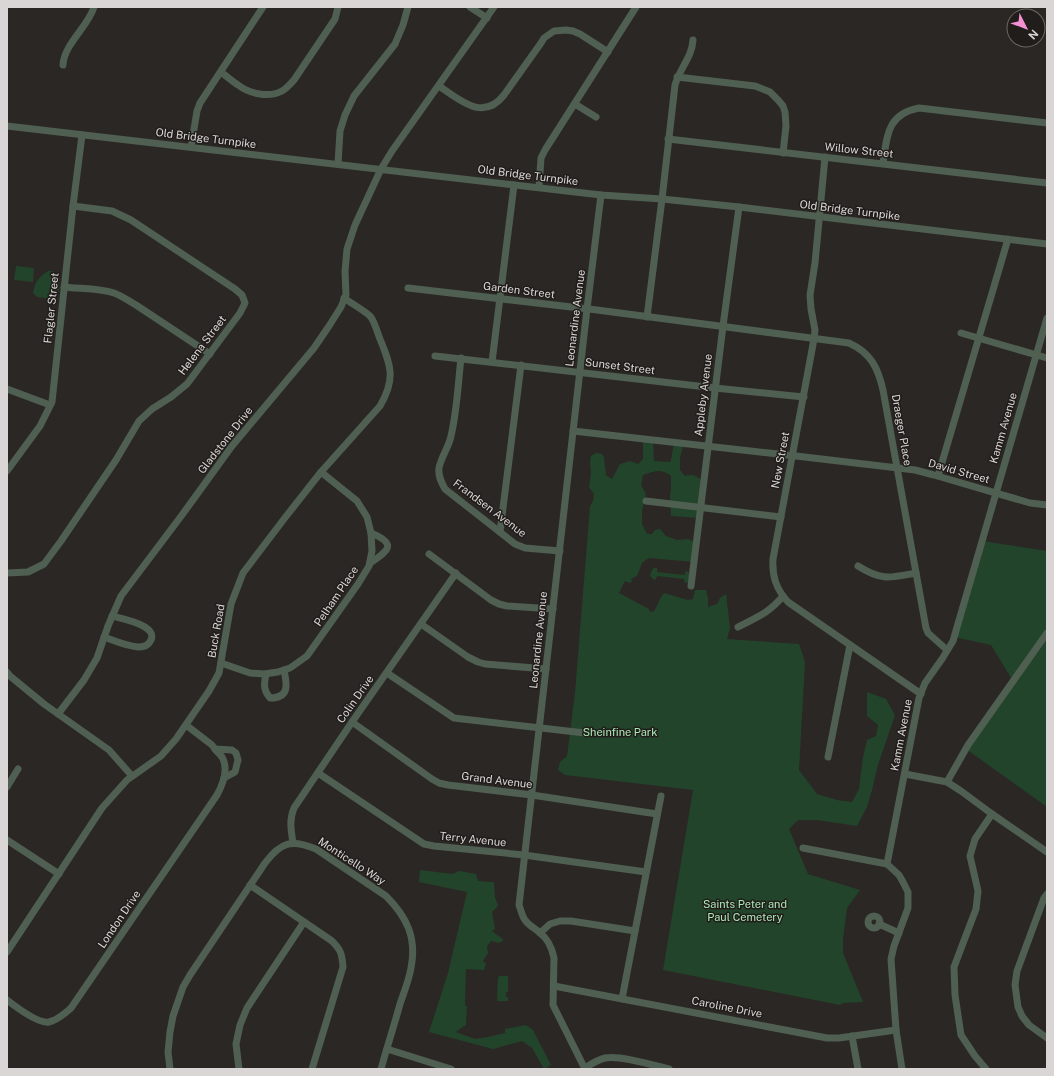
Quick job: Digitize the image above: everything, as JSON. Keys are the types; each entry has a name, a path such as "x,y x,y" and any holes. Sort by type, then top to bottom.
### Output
{"street":[{"path":"63,66 63,60 66,52 89,19 94,7"},
{"path":"191,147 197,111 200,103 263,7"},
{"path":"221,72 238,86 250,92 266,94 282,91 294,80 334,19 338,7"},
{"path":"338,164 340,130 345,115 354,96 395,44 403,25 408,7"},
{"path":"470,7 487,18"},
{"name":"Gladstone Drive","path":"58,714 84,680 97,658 121,596 182,516 232,446 314,348 333,320 346,295 344,272 346,250 381,169 392,151 494,7"},
{"path":"539,187 541,158 545,150 636,7"},
{"path":"439,86 468,105 480,108 491,106 501,99 544,38 549,34 560,30 573,31 608,52"},
{"path":"647,317 675,85 677,77 691,52 693,40"},
{"path":"677,77 748,85 770,92 783,106 785,112 786,126 783,153"},
{"path":"574,104 596,117"},
{"path":"884,163 889,129 898,117 912,109 919,108 1047,123"},
{"name":"Old Bridge Turnpike","path":"7,126 601,195 662,199 739,207 1047,244"},
{"name":"Flagler Street","path":"7,471 40,426 52,402 82,135"},
{"name":"Willow Street","path":"668,139 1047,183"},
{"name":"New Street","path":"825,157 820,217 810,295 815,330 814,339 773,559 772,567 774,581 783,596 793,605 921,694"},
{"path":"492,362 514,185"},
{"name":"Leonardine Avenue","path":"585,1068 553,1005 554,958 552,950 549,943 540,933 530,926 522,916 519,905 601,195"},
{"name":"Helena Street","path":"7,574 28,572 44,564 116,460 139,421 152,409 171,397 187,384 246,303 242,295 235,289 131,220 112,211 73,206"},
{"name":"Appleby Avenue","path":"692,586 715,388 739,207"},
{"path":"938,476 1008,239"},
{"path":"64,287 102,290 125,298 210,354"},
{"name":"Garden Street","path":"408,288 723,326"},
{"name":"Buck Road","path":"7,952 10,940 58,874 102,808 127,780 161,756 186,725 209,691 219,673 231,604 243,574 321,472 380,406 386,396 391,374 388,359 376,328 370,316 344,298"},
{"name":"Kamm Avenue","path":"887,864 919,698 926,683 953,641 1047,318"},
{"name":"Draeger Place","path":"723,326 849,343 859,349 872,362 880,375 926,628 928,633 947,650"},
{"path":"961,333 1047,358"},
{"name":"Sunset Street","path":"435,356 804,397"},
{"name":"Frandsen Avenue","path":"461,358 451,438 439,469 441,481 445,489 515,544 525,548 560,551"},
{"path":"500,532 521,365"},
{"path":"7,389 50,405"},
{"name":"David Street","path":"573,431 915,470 1030,503 1047,505"},
{"name":"Pelham Place","path":"221,663 250,673 266,674 290,668 307,656 369,566 372,551 371,533 367,516 357,501 321,472"},
{"path":"646,501 781,517"},
{"path":"370,563 384,554 387,546 386,541 382,537 371,533"},
{"path":"429,554 491,600 499,604 507,606 553,609"},
{"path":"858,566 868,573 891,578 916,573"},
{"name":"Colin Drive","path":"293,843 290,823 294,808 456,573"},
{"path":"738,627 768,611 783,596"},
{"path":"104,637 139,647 148,644 151,640 152,634 150,630 142,625 112,616"},
{"path":"421,624 468,657 478,662 485,664 546,669"},
{"path":"947,782 968,745 1047,633"},
{"path":"828,757 850,645"},
{"path":"266,674 264,687 270,698 275,698 284,693 286,684 284,670"},
{"path":"7,672 58,714 109,750 132,776"},
{"path":"387,673 454,718 585,733"},
{"name":"Grand Avenue","path":"352,722 439,783 658,814"},
{"name":"London Drive","path":"7,1000 25,1013 37,1019 48,1022 60,1017 71,1008 217,795 223,783 225,772 222,758 212,745 186,725"},
{"name":"London Drive","path":"215,749 232,750 236,753 238,760 235,772 224,778"},
{"path":"7,787 18,769"},
{"name":"Terry Avenue","path":"318,773 424,844 646,872"},
{"path":"905,774 947,782 1047,852"},
{"path":"622,999 661,796"},
{"path":"986,1069 961,1035 955,995 954,967 976,909 978,891 970,856 975,840 992,814"},
{"path":"7,840 58,874"},
{"path":"170,1069 168,1052 170,1032 173,1016 183,987 272,854 282,847 293,843"},
{"name":"Monticello Way","path":"293,843 304,844 316,849 386,896 402,914 408,926 413,950 411,969 381,1069"},
{"path":"803,848 887,864 899,875 908,892 908,908 898,933 891,959 896,1030 902,1069"},
{"path":"250,885 332,941 339,948 342,956 343,967 312,1069"},
{"path":"1047,894 1044,898 1017,970 1015,985 1018,1007 1022,1016 1029,1024 1047,1038"},
{"path":"540,933 550,924 560,921 570,921 635,931"},
{"path":"239,1069 236,1044 240,1025 247,1008 304,922"},
{"path":"879,924 898,933"},
{"name":"Caroline Drive","path":"554,986 827,1038 896,1030"},
{"path":"852,1036 858,1069"},
{"path":"386,1049 451,1069"},
{"path":"585,1068 594,1062 605,1058 614,1058 669,1069"}],"green space":[{"path":"16,266 34,268 33,282 14,280"},
{"path":"48,271 54,271 59,285 57,296 54,299 37,297 33,293 34,286 38,280"},
{"path":"643,439 653,440 654,461 670,462 674,443 684,444 680,457 680,470 685,476 693,475 704,482 700,518 671,516 671,476 661,471 643,475 641,485 646,494 642,511 642,524 647,534 652,534 655,530 660,529 666,536 677,540 688,539 697,543 694,562 649,558 642,563 637,576 631,579 632,581 630,583 625,581 619,593 649,609 650,612 654,611 664,593 688,600 693,599 695,590 706,590 708,607 717,604 720,598 726,594 730,628 727,639 799,644 805,662 799,770 817,794 837,800 852,802 859,789 863,757 867,740 876,736 878,725 867,716 867,692 886,699 895,715 878,765 867,807 857,826 817,820 798,820 789,829 808,874 860,890 847,908 843,939 843,953 863,1002 843,1003 840,1005 663,970 693,790 565,775 558,770 560,762 567,756 575,693 590,506 593,501 594,494 589,487 591,456 596,453 602,454 604,457 606,475 612,479 620,464 630,461 638,464 643,459"},
{"path":"982,541 1047,551 1047,807 966,749 1013,681 991,645 954,637"},
{"path":"654,568 657,568 657,572 685,575 685,572 687,571 690,574 688,582 685,583 684,579 657,576 654,580 650,575"},
{"path":"420,870 453,874 459,871 476,874 478,881 494,882 495,897 498,906 492,912 495,929 492,931 504,940 499,943 491,941 487,947 488,953 483,961 486,964 484,970 466,969 466,1025 456,1032 475,1039 505,1033 505,1029 526,1025 533,1030 551,1065 544,1069 532,1048 522,1041 493,1049 429,1032 448,973 467,892 419,882"},
{"path":"508,976 508,992 506,992 506,997 508,997 508,1001 497,1001 498,977"}],"park label":[{"name":"Sheinfine Park","path":"620,732"},
{"name":"Saints Peter and Paul Cemetery","path":"745,910"}]}
